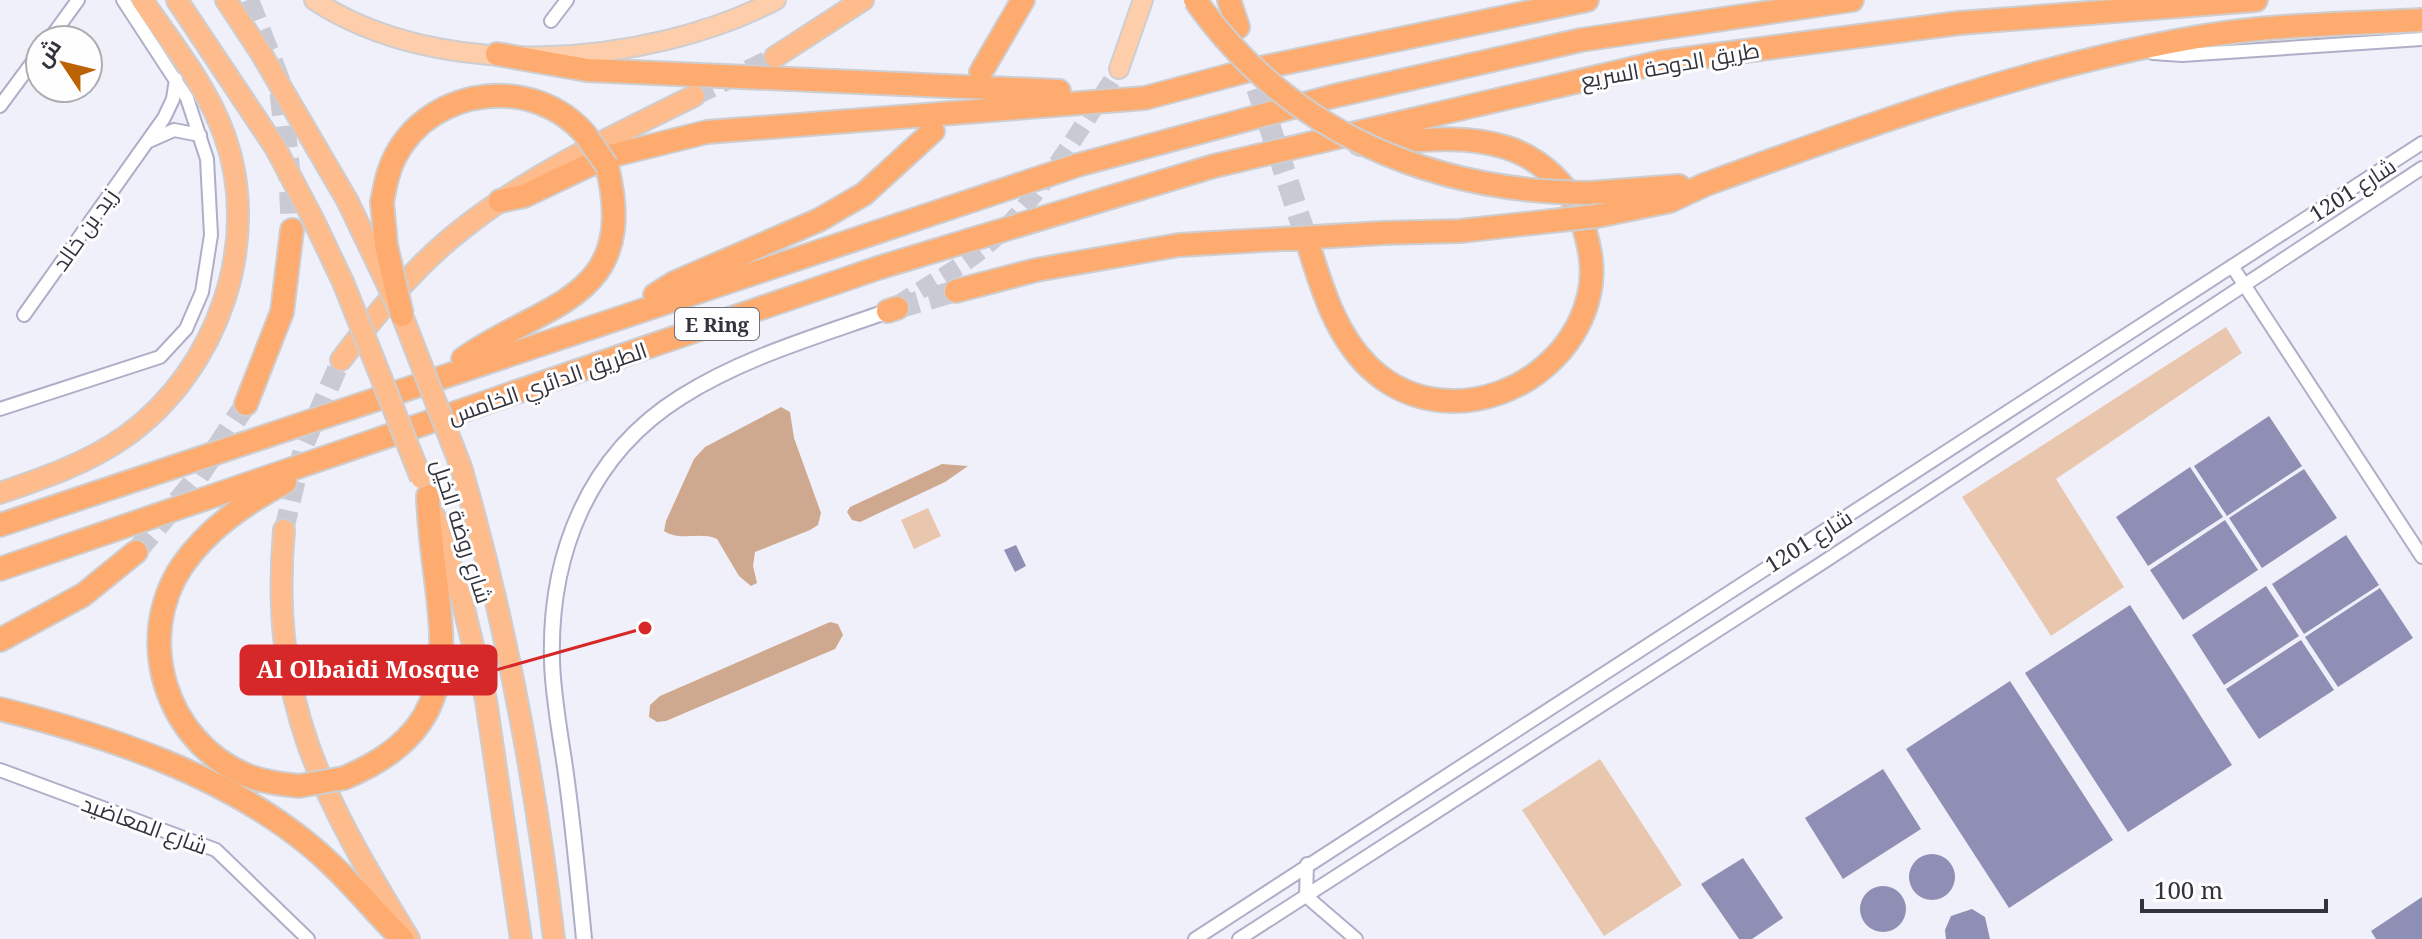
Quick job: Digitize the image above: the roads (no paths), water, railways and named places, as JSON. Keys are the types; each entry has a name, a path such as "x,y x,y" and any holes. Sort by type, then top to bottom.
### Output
{"highway":[{"path":"0,493 97,455 158,409 193,364 210,335 227,293 235,256 238,219 225,138 191,71 142,0"},
{"name":"شارع روضة الخيل","path":"177,0 275,147 312,217 343,282 425,487 463,604 486,700 521,939"},
{"name":"شارع روضة الخيل","path":"226,0 261,53 347,200 402,315 461,467 495,588 519,697 539,809 554,939"},
{"path":"775,57 863,0"},
{"path":"981,72 1023,0"},
{"path":"1195,0 1231,45 1280,92 1375,150 1405,164 1500,189 1589,193 1704,185"},
{"path":"1229,0 1238,27"},
{"path":"500,201 524,196 606,157 707,132 1132,99 1196,82 1587,0"},
{"path":"1749,12 1773,0"},
{"name":"طريق الدوحة السريع","path":"1078,165 1334,96 1538,49 1749,12 1852,0"},
{"name":"طريق الدوحة السريع","path":"1096,199 1291,147 1676,60 1959,23 2256,0"},
{"path":"956,291 1036,270 1179,245 1460,231 1597,216 1670,201 1704,185 1952,96 2142,51 2248,31 2422,20"},
{"path":"497,54 587,70 1033,92 1196,82"},
{"path":"341,360 376,314 417,269 462,229 500,201 597,145 694,96"},
{"path":"402,315 386,245 382,202 387,176 410,134 428,118 472,98 520,97 543,104 585,134 607,166 615,207 609,246 590,281 560,308 481,347 442,374"},
{"path":"624,316 674,283 819,220 864,194 933,131"},
{"path":"1291,147 1436,139 1493,144 1520,153 1553,175 1579,208 1591,254 1589,294 1567,345 1534,377 1484,399 1448,401 1398,387 1371,369 1354,351 1329,305 1310,250"},
{"name":"الطريق الدائري الخامس","path":"0,525 442,374 1078,165"},
{"name":"الطريق الدائري الخامس","path":"0,569 878,268 1096,199"},
{"path":"246,404 282,312 292,230"},
{"path":"339,453 266,493 214,529 181,568 167,595 160,621 162,675 170,701 201,745 246,775 299,786 344,778 392,753 426,711 437,686 444,632 430,550 425,487"},
{"path":"284,530 280,603 295,711 324,792 409,939"},
{"path":"0,640 83,595 136,552"},
{"path":"0,709 84,734 161,762 264,812 348,879 402,939"}],"main road":[{"path":"314,0 358,25 399,40 497,54 617,50 651,45 713,28 776,0"},
{"path":"1119,69 1143,0"}],"street":[{"path":"61,24 78,0"},
{"path":"0,409 160,357 180,339 202,292 211,235 210,181 200,135 176,79 123,0"},
{"path":"551,21 567,0"},
{"path":"2142,51 2182,55 2422,39"},
{"path":"0,106 24,74"},
{"name":"زيد بن خالد","path":"24,315 169,109 176,79"},
{"path":"144,144 174,130 200,135"},
{"name":"شارع 1201","path":"1195,939 1616,667 1730,589 2422,143"},
{"name":"شارع 1201","path":"1239,939 2422,168"},
{"path":"2232,266 2420,550"},
{"path":"584,939 552,664 553,606 561,557 576,514 605,467 632,434 679,398 736,365 894,308"},
{"path":"1616,667 1629,685"},
{"name":"شارع المعاضيد","path":"0,770 216,850 308,939"},
{"path":"1307,864 1306,896 1333,916 1356,939"},
{"path":"1328,880 1324,899 1333,916"}],"water":[{"path":"2269,416 2302,466 2227,516 2194,466"},
{"path":"2190,467 2223,517 2148,566 2116,517"},
{"path":"2304,469 2337,518 2262,568 2229,518"},
{"path":"2225,520 2258,570 2183,620 2150,570"},
{"path":"2346,535 2379,585 2304,634 2272,584"},
{"path":"1016,545 1026,566 1015,572 1004,550"},
{"path":"2266,586 2299,636 2224,685 2192,635"},
{"path":"2380,588 2413,638 2338,687 2305,637"},
{"path":"2130,605 2232,765 2128,832 2025,673"},
{"path":"2301,640 2334,690 2259,739 2226,689"},
{"path":"2010,681 2113,840 2009,908 1906,749"},
{"path":"1883,769 1921,829 1843,879 1805,818"},
{"path":"1932,854 1948,861 1955,877 1948,893 1932,900 1916,893 1909,877 1916,861"},
{"path":"1743,858 1783,918 1752,939 1739,939 1701,884"},
{"path":"1883,886 1899,893 1906,909 1899,925 1883,932 1867,925 1860,909 1867,893"},
{"path":"2422,897 2422,939 2376,939 2371,931"},
{"path":"1972,909 1985,917 1990,939 1946,939 1945,930 1951,916"}],"tunnel":[{"path":"248,0 279,80 292,230"},
{"path":"694,96 775,57"},
{"path":"1247,57 1310,250"},
{"path":"897,305 968,260 1009,224 1060,160 1119,69"},
{"path":"897,308 956,291"},
{"path":"284,530 304,445 341,360"},
{"path":"136,552 195,481 246,404"}],"place":[{"name":"Al Olbaidi Mosque","path":"645,628"}]}
